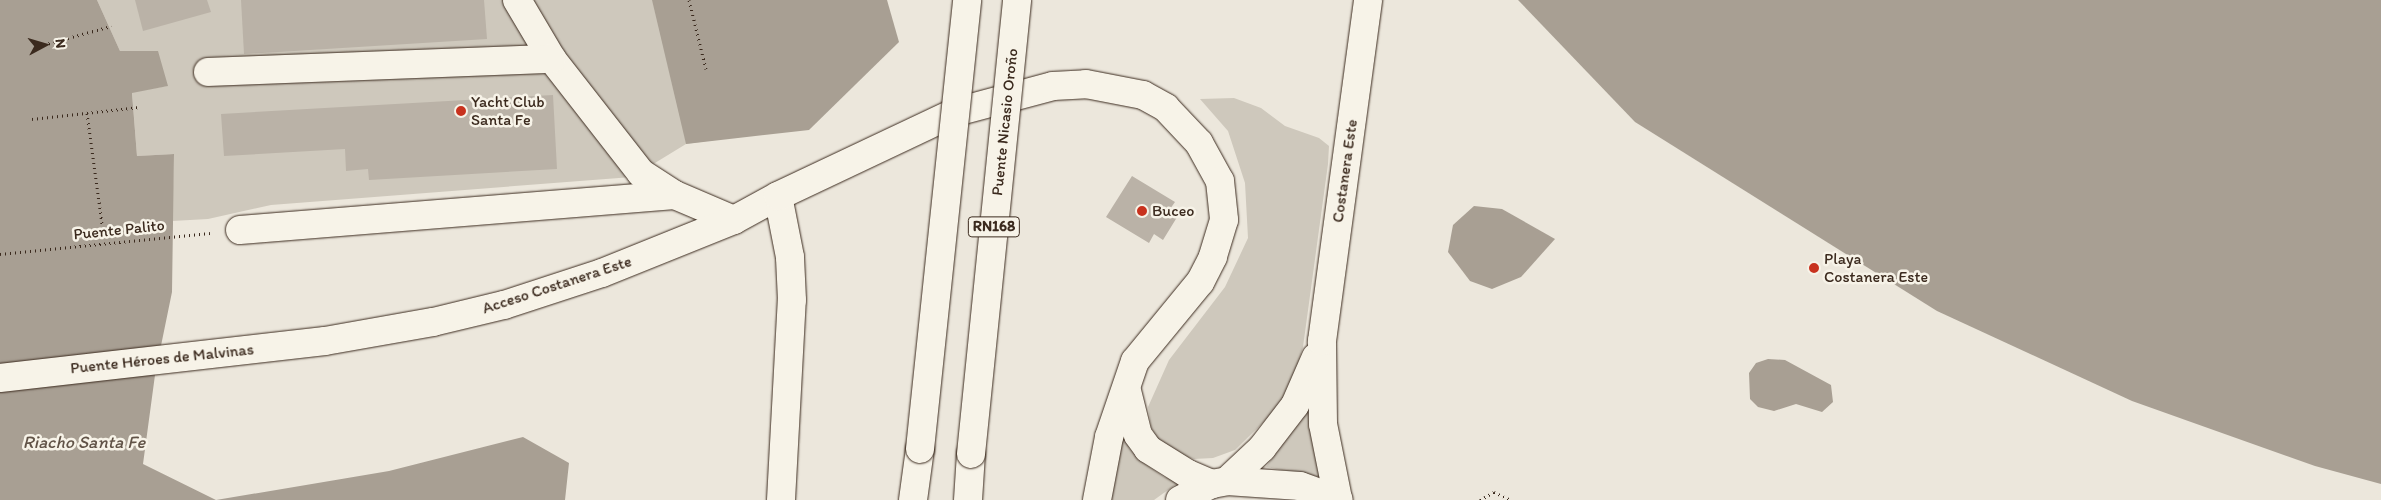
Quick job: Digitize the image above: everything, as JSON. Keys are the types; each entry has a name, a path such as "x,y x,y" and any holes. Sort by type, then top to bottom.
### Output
{"main road":[{"path":"517,0 552,59 641,173 675,195 734,220"},
{"name":"RN168","path":"913,500 967,0"},
{"name":"Puente Nicasio Oroño","path":"968,500 971,454 1017,0"},
{"name":"Costanera Este","path":"1338,500 1323,424 1322,341 1368,0"},
{"path":"208,72 552,59"},
{"name":"Acceso Costanera Este","path":"325,341 433,322 504,305 602,273 734,220 778,196 956,112 1053,86 1086,84 1121,89 1143,95 1166,108 1199,143 1220,181 1224,220 1213,257 1200,282 1135,360 1127,391 1109,437 1097,500"},
{"path":"240,230 675,195"},
{"path":"778,196 790,257 792,300 781,500"},
{"name":"Puente Héroes de Malvinas","path":"0,378 325,341"},
{"name":"Costanera Este","path":"1220,482 1267,442 1295,405 1322,341"},
{"path":"1127,391 1138,435 1148,449 1180,470 1220,482 1300,486 1338,500"},
{"path":"1180,500 1220,482"}],"path":[{"path":"689,0 706,69"},
{"path":"39,46 111,26"},
{"path":"32,119 139,107"},
{"path":"87,113 102,224"},
{"name":"Puente Palito","path":"0,254 240,230"},
{"path":"1480,500 1494,492 1515,500"},
{"path":"1507,496 1511,500"}],"shaded area":[{"name":"Yacht Club Santa Fe","path":"97,0 765,0 793,129 686,144 632,177 271,205 208,219 172,221 174,154 137,156 132,92 167,86 120,51"},
{"path":"1234,98 1261,108 1285,126 1319,138 1329,146 1328,164 1303,347 1295,374 1278,408 1235,450 1213,458 1194,459 1174,453 1159,442 1151,427 1148,407 1169,360 1225,287 1248,238 1245,183 1228,131 1200,99"},
{"path":"1311,397 1326,478 1266,467 1279,449"},
{"path":"1123,432 1129,448 1142,462 1164,477 1179,482 1154,500 1111,500"}],"water":[{"name":"Riacho Santa Fe","path":"0,0 97,0 120,51 158,51 168,86 132,93 137,156 174,154 172,292 155,375 143,464 216,500 0,500"},
{"path":"652,0 887,0 899,42 809,130 686,144"},
{"path":"1518,0 2381,0 2381,484 2315,466 2132,401 1937,311 1635,122"},
{"path":"1474,206 1502,209 1555,239 1521,277 1492,289 1470,281 1448,252 1453,225"},
{"path":"1768,359 1785,360 1831,385 1833,402 1822,412 1796,404 1774,411 1758,407 1750,399 1749,373 1756,363"},
{"path":"523,437 569,463 565,500 216,500 389,471"}],"building":[{"path":"135,0 207,0 211,12 143,31"},
{"path":"241,0 484,0 487,39 244,54"},
{"path":"553,95 557,169 369,180 368,169 346,171 345,149 224,156 221,114"},
{"name":"Buceo","path":"1132,176 1175,202 1170,209 1179,214 1163,240 1154,234 1149,243 1106,217"}],"place":[{"name":"Yacht Club Santa Fe","path":"461,111"},
{"name":"Buceo","path":"1142,211"},
{"name":"Playa Costanera Este","path":"1814,268"}]}
